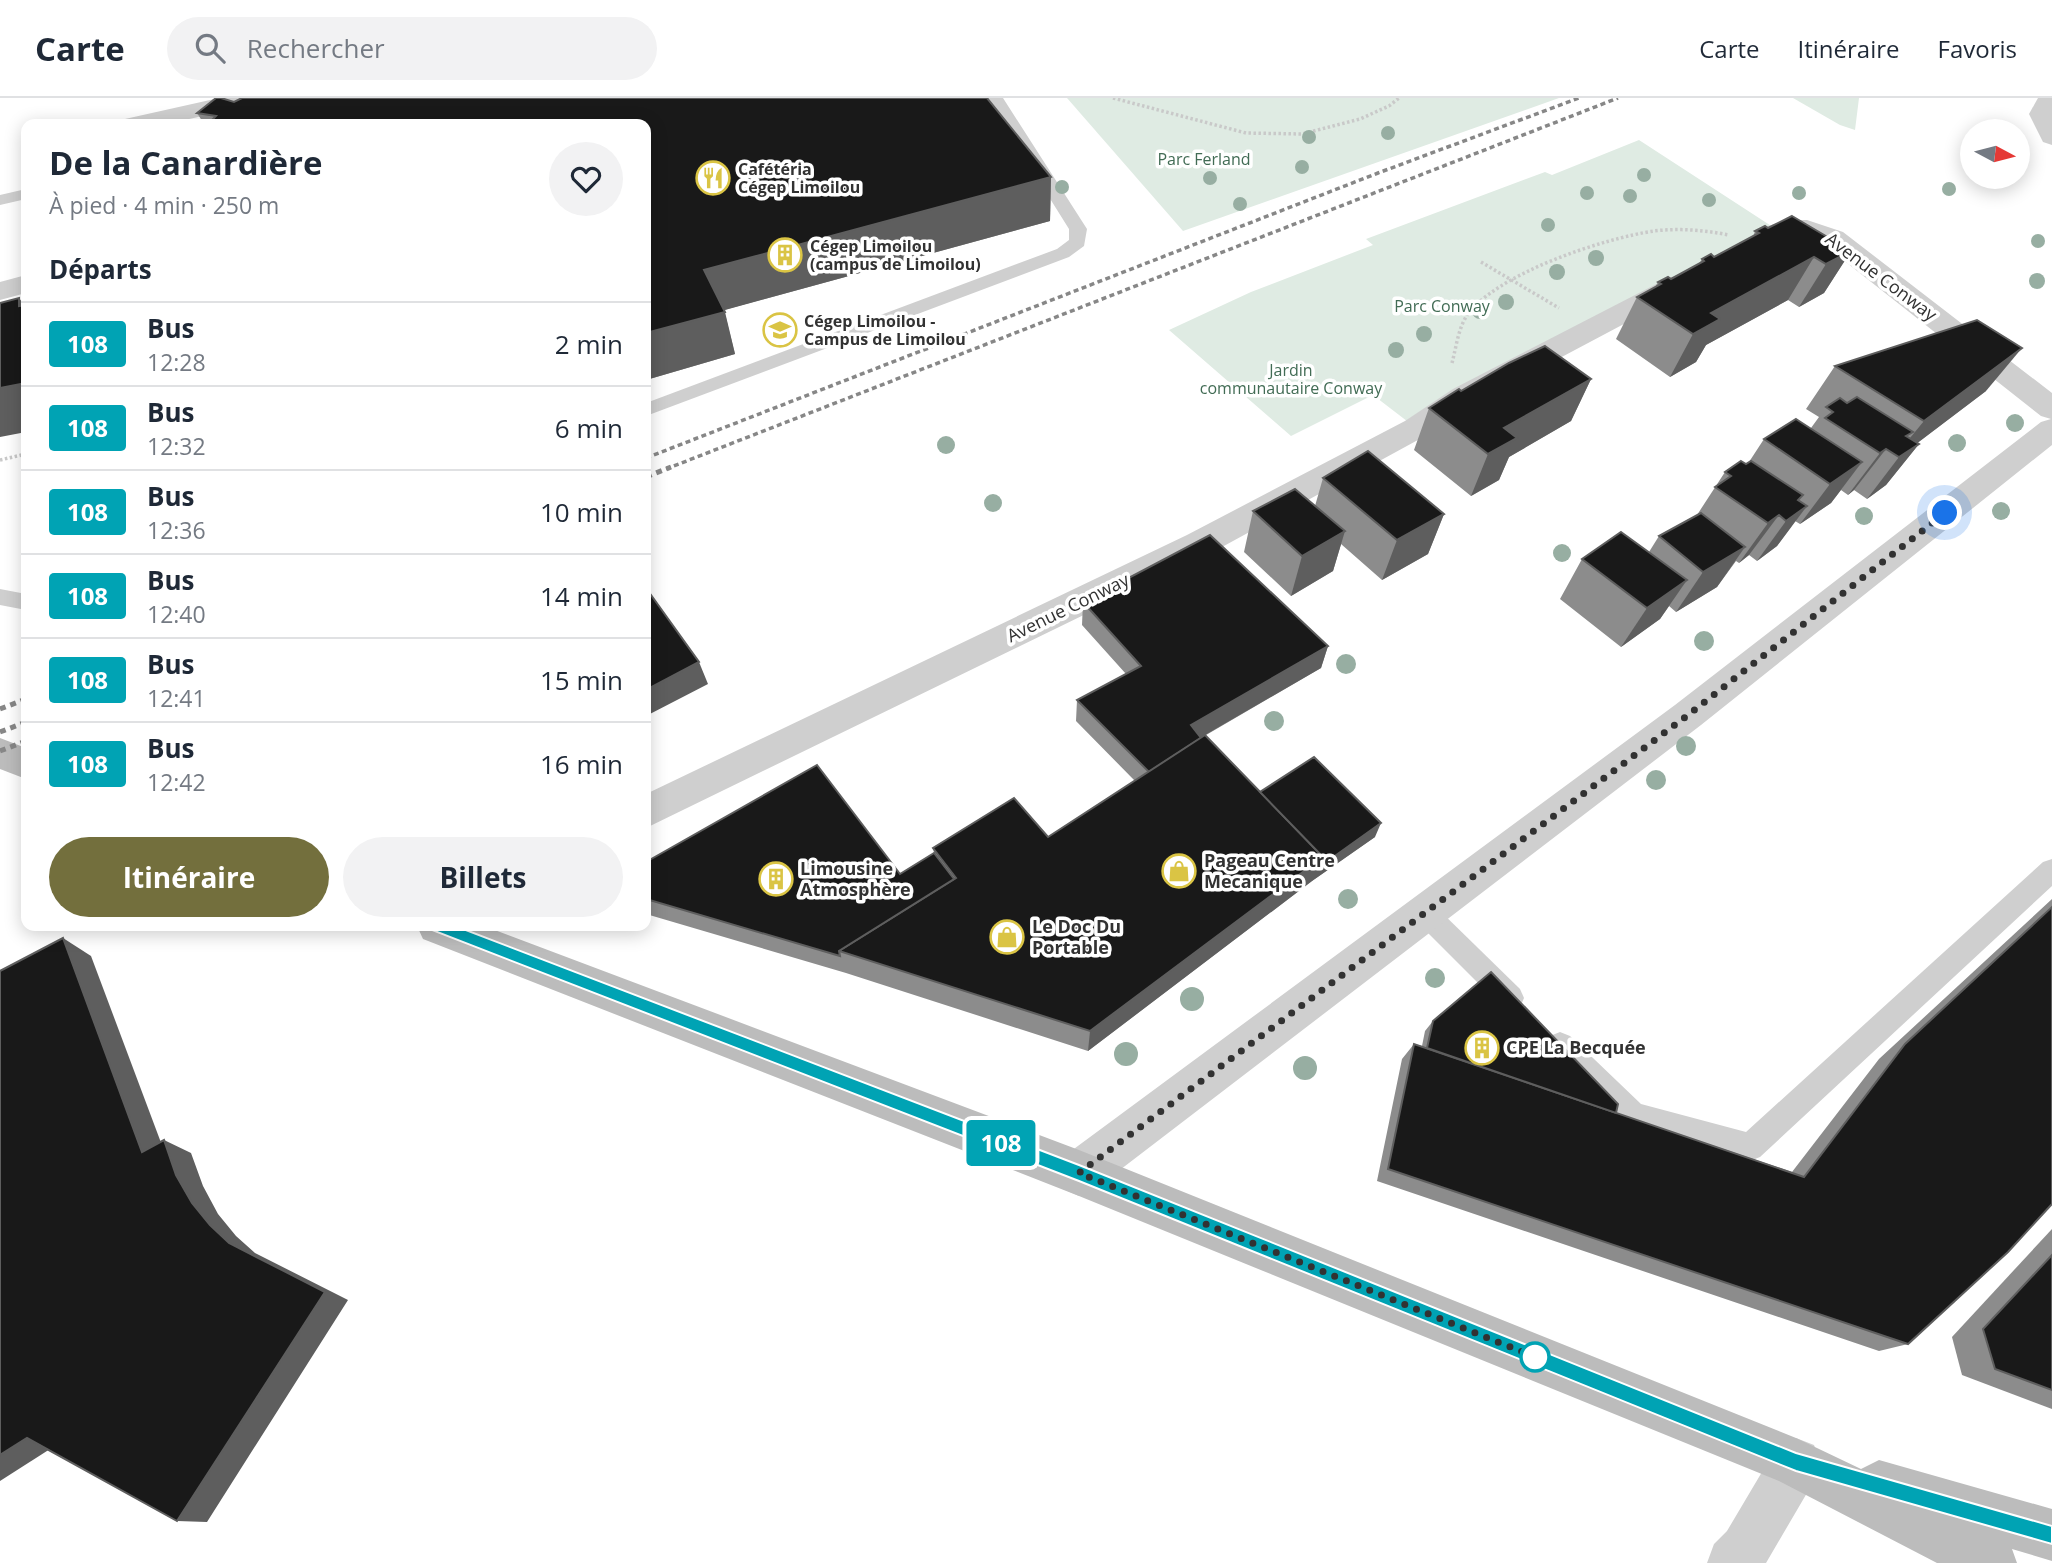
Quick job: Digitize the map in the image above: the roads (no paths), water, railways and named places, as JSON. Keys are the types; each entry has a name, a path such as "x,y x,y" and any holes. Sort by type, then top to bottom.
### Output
{"main road":[{"path":"0,753 21,762"},
{"path":"450,931 1079,1173 1796,1462 1992,1563"},
{"path":"1796,1462 2052,1535"}],"street":[{"path":"122,98 125,119"},
{"path":"157,119 252,98"},
{"path":"2052,100 2041,114 2052,136"},
{"name":"Avenue Conway","path":"1750,246 1793,226 1813,228 1833,238 2052,409"},
{"name":"Avenue Conway","path":"651,810 1199,544 1416,428 1464,396 1699,272"},
{"path":"0,291 21,285"},
{"path":"1079,1173 1688,715 2052,429"},
{"path":"1733,1563 1745,1549 1796,1462"}],"lane":[{"path":"651,409 1063,253 1078,242 1078,229 995,98"},
{"path":"0,200 21,195"},
{"path":"0,597 21,601"},
{"path":"1425,914 1633,1116 1750,1147 2052,870"}],"railway":[{"path":"651,456 1378,173 1579,98"},
{"path":"666,469 1618,98"},
{"path":"666,469 671,467"},
{"path":"651,475 666,469"},
{"path":"0,709 21,701"},
{"path":"0,732 21,724"},
{"path":"0,751 21,743"}],"place":[{"name":"Cafétéria Cégep Limoilou","path":"713,178"},
{"name":"Cégep Limoilou (campus de Limoilou)","path":"785,255"},
{"name":"Cégep Limoilou - Campus de Limoilou","path":"780,330"},
{"name":"Pageau Centre Mecanique","path":"1179,871"},
{"name":"Limousine Atmosphère","path":"776,879"},
{"name":"Le Doc Du Portable","path":"1007,937"},
{"name":"CPE La Becquée","path":"1482,1048"}],"park label":[{"name":"Parc Ferland","path":"1204,159"},
{"name":"Parc Conway","path":"1442,306"},
{"name":"Jardin communautaire Conway","path":"1291,379"}]}
